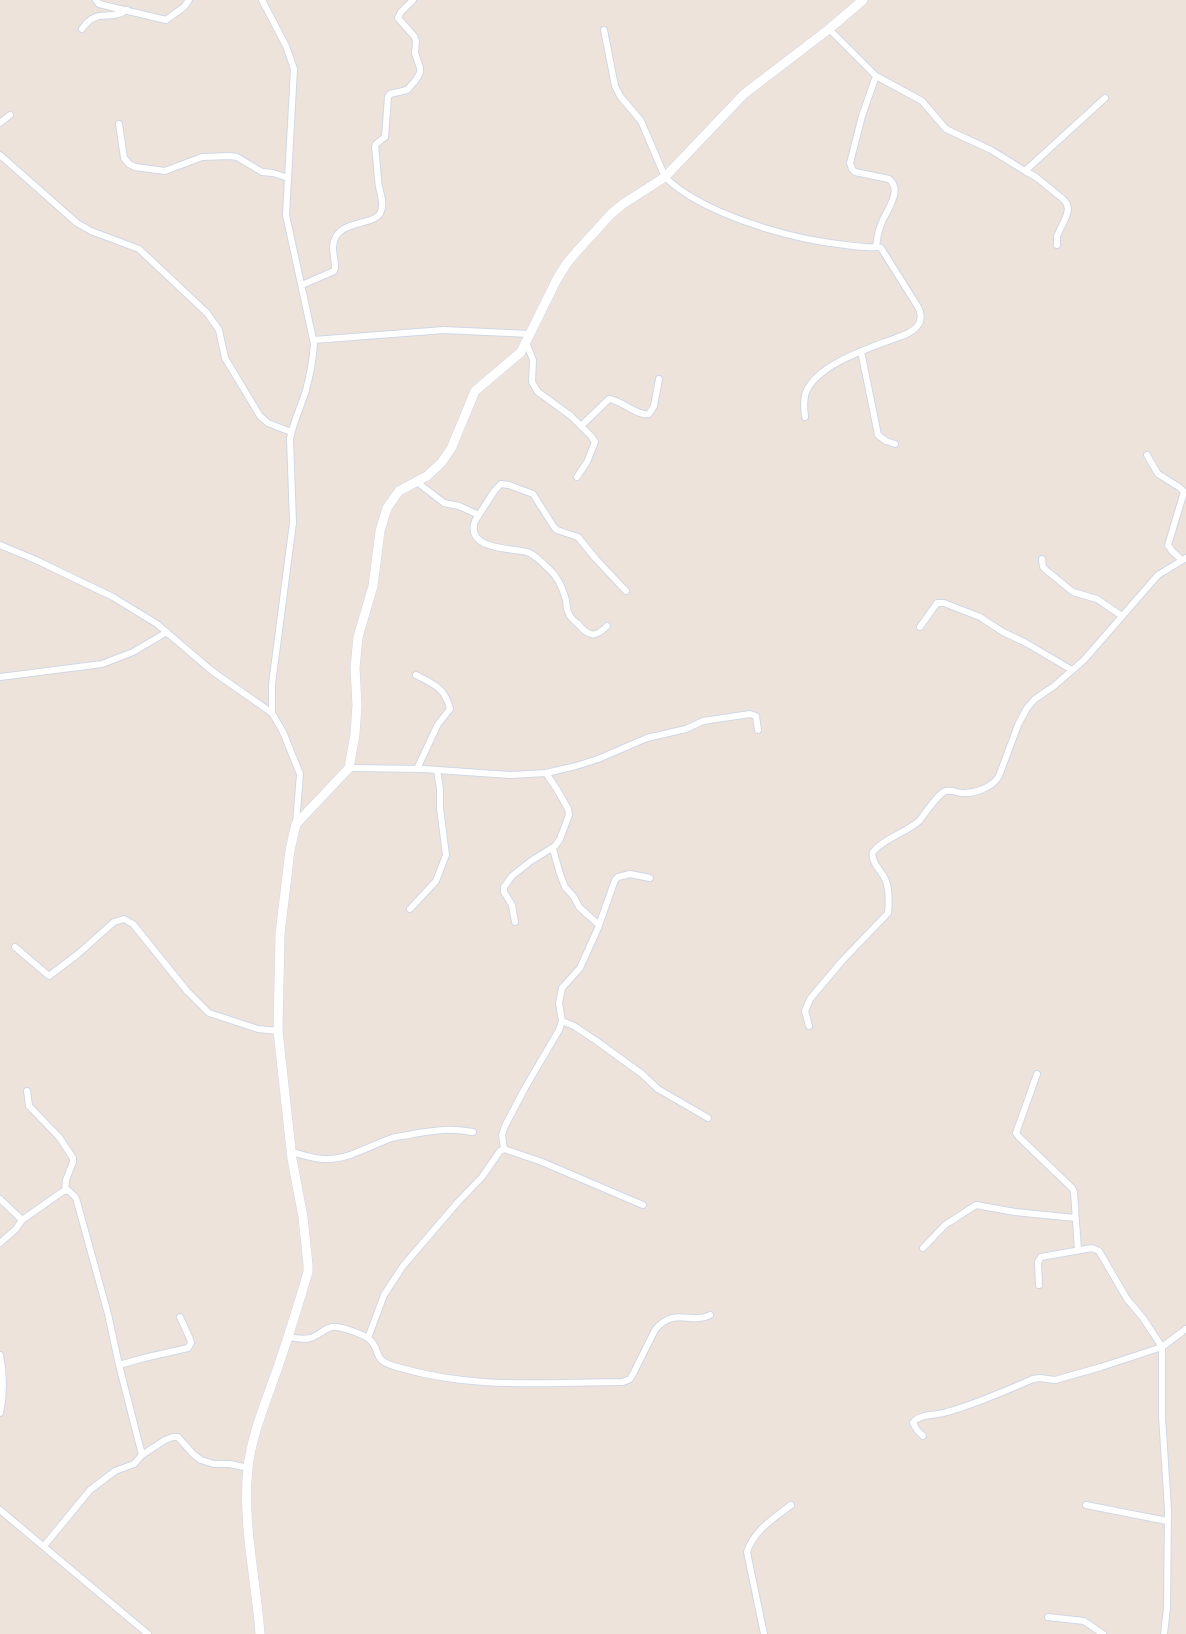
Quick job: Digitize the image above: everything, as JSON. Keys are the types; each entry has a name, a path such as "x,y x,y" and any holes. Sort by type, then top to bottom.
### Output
{"street":[{"path":"96,0 99,4 166,20 184,7 189,0"},
{"path":"262,0 286,46 294,69 287,220 314,340 313,359 306,391 291,432 292,523 272,684 272,713"},
{"path":"302,285 334,271 333,247 336,237 341,230 375,218 381,213 383,201 375,147 376,144 385,137 388,97 390,94 407,90 415,82 420,73 420,68 415,53 416,41 414,36 398,18 401,12 412,0"},
{"path":"296,824 350,768 355,734 357,705 355,668 359,631 374,586 380,531 384,517 392,500 399,491 427,476 451,449 475,391 520,352 564,267 611,214 629,199 665,176 744,94 829,29 863,0"},
{"path":"82,29 87,21 92,17 121,14 127,10"},
{"path":"829,29 876,76 922,101 946,129 991,150 1025,171 1059,195 1067,204 1068,210 1057,236 1058,246"},
{"path":"604,30 614,86 620,96 641,121 665,176 682,190 701,201 727,214 750,222 798,237 837,244 881,248 918,307 920,311 920,320 918,324 908,332 861,351 830,367 809,386 804,398 805,417"},
{"path":"876,76 862,116 850,163 855,172 889,178 893,185 894,197 881,223 876,247"},
{"path":"1025,171 1105,98"},
{"path":"0,123 10,115"},
{"path":"119,124 124,158 129,164 135,166 165,171 202,157 230,156 237,158 262,172 273,173 288,178"},
{"path":"0,155 77,223 91,231 139,249 196,302 214,321 219,330 225,358 260,416 268,423 291,432"},
{"path":"314,340 444,330 528,338"},
{"path":"528,338 533,360 532,382 535,388 541,396 571,416 595,442 587,462 577,477"},
{"path":"861,351 878,435 886,441 895,444"},
{"path":"581,426 609,399 617,401 642,414 649,414 654,406 659,379"},
{"path":"809,1026 805,1011 810,999 842,961 888,913 887,886 884,877 872,858 873,852 891,838 919,820 942,793 948,791 961,793 974,792 994,782 999,776 1018,725 1027,708 1035,699 1084,660 1158,575 1184,559 1170,549 1168,542 1184,492 1179,487 1158,474 1147,455"},
{"path":"417,482 444,503 459,506 479,515"},
{"path":"607,626 596,635 591,635 584,632 568,612 562,589 552,571 531,554 500,548 481,541 474,533 474,525 479,515 495,490 501,484 510,485 530,492 548,516 554,527 557,530 578,537 626,591"},
{"path":"0,545 36,560 113,597 157,624 212,671 272,713 283,732 300,774 296,824 290,850 280,934 278,1031 292,1152 303,1217 308,1272 258,1426 250,1454 248,1468 246,1486 248,1527 260,1634"},
{"path":"1042,559 1043,567 1073,592 1097,599 1122,616"},
{"path":"920,627 937,603 944,603 980,617 1003,632 1026,643 1072,670"},
{"path":"0,677 102,664 133,652 167,632"},
{"path":"416,675 441,689 445,694 450,709 438,724 417,769"},
{"path":"350,768 417,769 510,775 546,773 576,766 647,738 686,729 703,721 750,714 756,716 758,730"},
{"path":"410,909 436,881 446,855 437,770"},
{"path":"516,922 512,905 504,892 504,887 512,876 531,861 553,848 560,839 569,815 568,809 546,773"},
{"path":"553,848 565,886 574,897 579,907 599,926"},
{"path":"504,1149 502,1131 559,1030 562,1021 559,1008 562,988 578,972 599,926 613,884 618,876 630,874 650,878"},
{"path":"16,948 49,976 78,954 114,922 124,918 133,924 183,986 209,1013 258,1028 278,1031"},
{"path":"562,1021 574,1026 598,1042 642,1074 658,1089 708,1118"},
{"path":"1037,1074 1016,1133 1072,1188 1074,1192 1078,1250"},
{"path":"0,1243 16,1229 22,1220 65,1190 66,1180 73,1162 73,1158 56,1134 29,1106 27,1091"},
{"path":"292,1152 322,1159 339,1158 370,1148 396,1137 438,1129 453,1128 473,1132"},
{"path":"504,1149 542,1162 643,1205"},
{"path":"368,1338 384,1295 403,1266 458,1202 482,1177 500,1151 504,1149"},
{"path":"65,1190 68,1190 76,1198 108,1314 119,1365 142,1455"},
{"path":"0,1199 22,1220"},
{"path":"923,1248 945,1225 976,1205 1015,1212 1075,1218"},
{"path":"1039,1285 1039,1259 1041,1257 1092,1248 1101,1253 1127,1299 1161,1343 1162,1416 1167,1497 1167,1608 1164,1634"},
{"path":"288,1337 311,1338 334,1327 368,1338 382,1361 387,1364 426,1376 507,1384 623,1382 630,1379 634,1374 655,1330 660,1324 683,1316 700,1318 710,1315"},
{"path":"119,1365 188,1348 191,1343 190,1339 180,1317"},
{"path":"923,1436 913,1425 914,1421 918,1418 946,1413 1033,1379 1040,1378 1055,1380 1162,1347 1186,1329"},
{"path":"0,1355 3,1398 0,1413"},
{"path":"44,1546 90,1490 115,1471 134,1464 142,1455 165,1440 176,1437 201,1460 214,1464 230,1464 248,1468"},
{"path":"764,1634 748,1552 753,1540 760,1530 791,1505"},
{"path":"1086,1505 1167,1521"},
{"path":"0,1510 148,1634"},
{"path":"1048,1618 1084,1621 1103,1634"}]}
